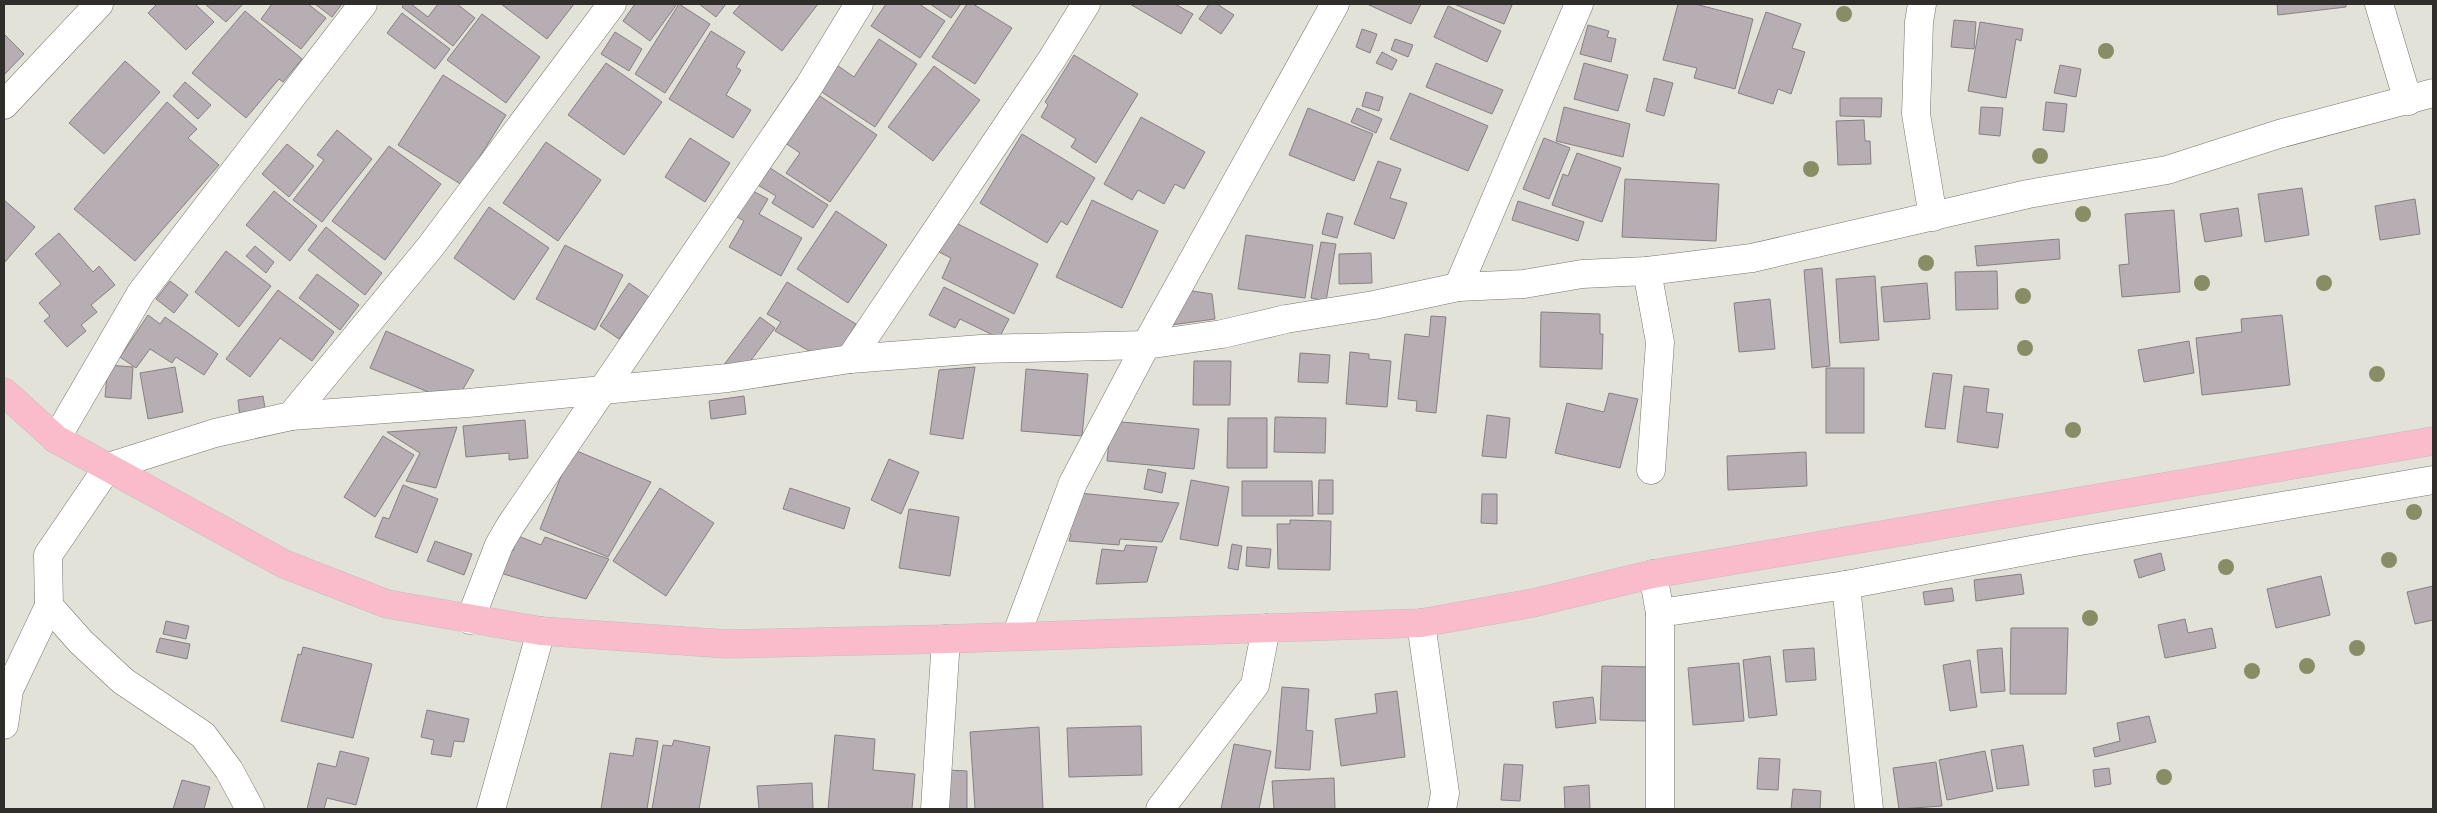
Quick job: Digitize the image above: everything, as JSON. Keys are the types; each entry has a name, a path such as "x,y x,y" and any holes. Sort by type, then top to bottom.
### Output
{"main road":[{"path":"4,392 56,439 284,564 387,604 541,631 727,644 946,640 1421,623 1533,603 1653,574 2433,442"}],"street":[{"path":"4,105 99,4"},
{"path":"56,439 141,293 363,4"},
{"path":"291,416 431,246 612,4"},
{"path":"470,620 499,545 809,86 858,4"},
{"path":"850,359 1052,59 1086,4"},
{"path":"1016,636 1074,483 1146,345 1335,4"},
{"path":"1458,287 1579,4"},
{"path":"1922,4 1919,22 1916,114 1933,217"},
{"path":"2379,4 2408,101"},
{"path":"4,726 9,690 49,606 48,555 108,467 215,433 291,416 468,403 605,388 728,378 850,359 981,349 1146,345 1222,334 1286,319 1374,305 1458,287 1524,284 1582,274 1647,271 1752,258 2028,194 2167,170 2279,134 2433,93"},
{"path":"1647,271 1660,342 1651,470"},
{"path":"1660,613 1846,585 2094,538 2433,480"},
{"path":"1653,574 1660,613 1660,809"},
{"path":"1846,585 1868,809"},
{"path":"49,606 81,642 123,681 203,735 229,770 250,809"},
{"path":"1421,623 1445,793 1442,809"},
{"path":"1160,809 1255,685 1266,628"},
{"path":"491,809 541,631"},
{"path":"935,809 946,640"}],"building":[{"path":"157,4 195,4 214,22 186,50 148,13"},
{"path":"205,4 243,4 226,22"},
{"path":"272,4 308,4 326,18 301,49 261,19"},
{"path":"315,4 342,4 332,17"},
{"path":"404,4 411,4 428,17 438,4 457,4 475,18 453,46 402,7"},
{"path":"501,4 574,4 547,39"},
{"path":"635,4 677,4 650,41 623,21"},
{"path":"679,4 710,24 665,93 635,74"},
{"path":"699,4 726,4 716,17"},
{"path":"741,4 818,4 782,51 733,13"},
{"path":"886,4 919,4 945,21 920,58 871,26"},
{"path":"930,4 961,4 951,18"},
{"path":"967,4 973,4 1012,28 975,84 932,57"},
{"path":"1130,4 1175,4 1193,14 1181,34"},
{"path":"1209,4 1217,4 1234,15 1221,34 1199,19"},
{"path":"1367,4 1421,4 1411,24"},
{"path":"1454,4 1508,4 1512,5 1504,24"},
{"path":"1678,4 1695,4 1753,19 1735,89 1694,78 1697,68 1663,60"},
{"path":"2277,4 2346,4 2346,7 2278,15"},
{"path":"1448,6 1501,31 1487,62 1434,37"},
{"path":"245,11 302,59 283,82 279,79 246,118 192,73"},
{"path":"1766,12 1801,24 1792,48 1805,52 1791,94 1778,89 1773,104 1738,93"},
{"path":"402,13 450,49 435,69 387,33"},
{"path":"482,14 540,57 506,103 447,60"},
{"path":"1954,20 1976,22 1974,49 1951,47"},
{"path":"1980,22 2023,29 2021,41 2016,39 2006,98 1968,91"},
{"path":"1588,25 1609,31 1607,37 1616,39 1611,62 1580,54"},
{"path":"1362,29 1377,34 1370,53 1356,47"},
{"path":"711,31 745,52 736,67 741,70 726,95 751,110 733,138 669,99"},
{"path":"615,32 642,49 629,71 601,54"},
{"path":"4,34 24,54 4,75"},
{"path":"879,39 917,64 875,127 814,87 831,61 854,77"},
{"path":"1395,39 1413,45 1408,57 1391,50"},
{"path":"1382,52 1397,60 1392,70 1376,63"},
{"path":"1074,55 1138,94 1096,163 1071,147 1076,139 1041,117 1048,105 1045,102"},
{"path":"125,61 160,92 104,154 69,123"},
{"path":"606,63 662,102 624,155 568,115"},
{"path":"1436,63 1503,90 1492,114 1426,87"},
{"path":"1584,63 1628,75 1618,111 1574,99"},
{"path":"2060,65 2081,69 2076,97 2054,93"},
{"path":"934,66 980,100 933,161 888,127"},
{"path":"443,75 506,115 462,185 398,145"},
{"path":"1654,78 1673,83 1664,116 1646,111"},
{"path":"185,82 211,105 198,119 173,96"},
{"path":"1366,92 1383,97 1379,111 1362,106"},
{"path":"1410,93 1488,126 1468,171 1390,139"},
{"path":"817,94 877,135 830,202 786,173 800,153 784,142"},
{"path":"1840,98 1882,98 1881,117 1840,116"},
{"path":"167,102 197,129 188,138 219,165 135,261 74,209"},
{"path":"2046,102 2067,104 2064,132 2043,130"},
{"path":"1564,107 1630,124 1623,157 1556,141"},
{"path":"1981,107 2003,108 2000,136 1979,134"},
{"path":"1308,108 1373,134 1354,181 1289,155"},
{"path":"1357,108 1382,119 1376,133 1351,122"},
{"path":"1141,117 1205,152 1184,189 1175,184 1164,204 1138,190 1132,200 1104,184"},
{"path":"1864,120 1865,141 1870,141 1871,164 1838,165 1836,121"},
{"path":"337,130 372,159 322,222 293,200 324,160 317,155"},
{"path":"1022,134 1095,178 1067,225 1061,221 1047,243 980,203"},
{"path":"690,138 730,163 705,202 665,177"},
{"path":"1544,138 1570,148 1549,199 1523,189"},
{"path":"546,142 601,180 558,241 503,203"},
{"path":"287,144 314,166 289,197 262,174"},
{"path":"389,146 441,184 385,260 332,221"},
{"path":"1577,153 1621,168 1602,222 1552,205 1563,174 1568,176"},
{"path":"1378,161 1401,169 1390,198 1407,203 1394,239 1354,224"},
{"path":"767,166 828,205 813,228 772,203 776,196 756,184"},
{"path":"1625,179 1719,184 1716,241 1622,237"},
{"path":"2302,188 2309,235 2265,242 2258,194"},
{"path":"749,189 768,199 759,214 802,238 781,276 729,247 744,221 734,215"},
{"path":"274,191 317,226 290,261 246,225"},
{"path":"2415,199 2420,234 2380,240 2375,206"},
{"path":"4,200 35,227 4,263"},
{"path":"1092,200 1158,231 1122,308 1056,277"},
{"path":"1518,201 1584,222 1578,241 1512,220"},
{"path":"489,207 549,248 514,300 454,258"},
{"path":"2238,208 2242,236 2205,242 2200,214"},
{"path":"2174,210 2180,292 2122,297 2119,265 2129,264 2125,214"},
{"path":"836,211 887,245 848,303 797,269"},
{"path":"1327,213 1343,217 1337,238 1322,234"},
{"path":"950,220 1038,264 1014,314 942,278 951,258 935,250"},
{"path":"326,227 382,273 365,295 308,250"},
{"path":"59,233 93,272 99,266 115,285 91,305 97,312 81,325 86,331 67,347 44,321 50,316 39,303 61,284 35,254"},
{"path":"1246,235 1313,245 1305,298 1238,289"},
{"path":"2059,239 2060,259 1977,266 1975,246"},
{"path":"1321,242 1336,244 1326,301 1311,298"},
{"path":"565,245 623,275 595,330 536,299"},
{"path":"255,246 274,262 266,273 246,256"},
{"path":"226,251 271,286 239,327 195,292"},
{"path":"1371,253 1372,283 1339,284 1339,254"},
{"path":"1822,268 1830,366 1812,368 1804,270"},
{"path":"1997,271 1998,309 1956,310 1955,272"},
{"path":"317,274 359,305 340,330 299,298"},
{"path":"1875,276 1879,340 1840,343 1836,279"},
{"path":"170,281 188,295 174,313 156,299"},
{"path":"787,282 856,324 837,356 821,358 775,331 781,322 767,314"},
{"path":"629,283 649,297 619,339 600,326"},
{"path":"1927,283 1930,319 1884,322 1881,287"},
{"path":"944,287 1009,319 999,338 960,319 955,328 929,315"},
{"path":"278,290 334,332 312,361 280,338 250,377 226,359"},
{"path":"1186,290 1212,294 1215,319 1171,325"},
{"path":"1770,299 1775,349 1739,352 1734,303"},
{"path":"1541,312 1600,314 1600,334 1603,334 1602,369 1540,367"},
{"path":"148,315 160,324 165,317 218,354 204,375 176,357 172,363 150,349 136,368 120,357"},
{"path":"2282,315 2290,385 2202,395 2196,338 2242,332 2241,319"},
{"path":"1431,316 1446,317 1436,413 1416,411 1417,401 1398,399 1405,334 1429,337"},
{"path":"760,317 775,328 743,371 720,370"},
{"path":"386,331 474,370 455,403 370,368"},
{"path":"2189,341 2194,373 2144,382 2138,350"},
{"path":"1350,352 1369,354 1369,359 1391,361 1387,407 1346,404"},
{"path":"1300,353 1330,355 1328,383 1298,382"},
{"path":"1194,361 1231,361 1230,405 1193,405"},
{"path":"108,365 133,367 131,399 105,397"},
{"path":"175,367 183,412 148,419 140,373"},
{"path":"975,367 963,439 930,434 939,370"},
{"path":"1826,368 1864,368 1864,433 1826,433"},
{"path":"1026,369 1088,374 1082,436 1021,431"},
{"path":"1933,373 1952,375 1945,429 1925,427"},
{"path":"1964,386 1989,389 1986,412 2003,414 1998,448 1957,442"},
{"path":"1609,393 1638,399 1620,468 1555,453 1567,403 1604,412"},
{"path":"263,396 266,414 240,418 238,400"},
{"path":"744,396 746,414 711,419 709,401"},
{"path":"1487,415 1510,418 1506,458 1482,456"},
{"path":"1275,417 1326,418 1325,453 1274,452"},
{"path":"1228,418 1267,418 1267,468 1227,468"},
{"path":"525,420 528,458 509,460 509,453 466,457 463,426"},
{"path":"1111,421 1199,429 1194,469 1107,461"},
{"path":"457,427 436,488 406,481 420,453 387,432"},
{"path":"383,436 414,455 375,517 344,497"},
{"path":"572,449 651,482 608,557 540,529"},
{"path":"1806,452 1807,486 1728,490 1727,456"},
{"path":"889,459 919,472 901,514 871,500"},
{"path":"1148,469 1166,473 1162,493 1144,489"},
{"path":"1191,480 1229,487 1218,546 1180,539"},
{"path":"1319,480 1333,480 1333,514 1318,514"},
{"path":"1242,481 1312,481 1313,516 1242,516"},
{"path":"403,485 438,499 417,553 375,537 383,517 389,519"},
{"path":"660,488 714,523 666,596 613,561"},
{"path":"790,488 850,508 844,529 783,509"},
{"path":"1079,493 1179,503 1162,542 1120,539 1119,545 1069,541 1071,534 1062,531"},
{"path":"1482,494 1497,494 1497,524 1481,523"},
{"path":"909,509 959,517 950,576 899,568"},
{"path":"1290,520 1331,521 1330,570 1278,569 1277,524 1290,524"},
{"path":"518,536 541,545 545,537 609,559 586,599 497,572 505,548 513,551"},
{"path":"435,541 472,554 464,575 427,561"},
{"path":"1232,544 1242,546 1238,570 1228,568"},
{"path":"1126,545 1157,547 1147,582 1096,584 1102,549 1124,551"},
{"path":"1247,547 1271,549 1269,568 1246,566"},
{"path":"2161,553 2165,570 2139,578 2134,560"},
{"path":"2021,574 2024,594 1976,601 1974,580"},
{"path":"2321,576 2330,615 2276,628 2267,589"},
{"path":"2433,586 2433,620 2415,624 2407,592"},
{"path":"1952,588 1954,601 1925,605 1923,592"},
{"path":"2185,619 2188,633 2212,628 2216,648 2165,658 2158,625"},
{"path":"166,621 189,626 186,639 163,634"},
{"path":"2011,628 2068,628 2066,694 2010,694"},
{"path":"160,638 190,644 187,659 156,652"},
{"path":"303,647 372,664 353,738 281,721 298,654 301,655"},
{"path":"1814,648 1816,680 1786,682 1783,650"},
{"path":"2002,648 2005,691 1981,693 1977,650"},
{"path":"1770,656 1777,715 1749,718 1743,660"},
{"path":"1970,660 1977,707 1950,711 1943,665"},
{"path":"1739,663 1744,721 1693,725 1688,668"},
{"path":"1602,666 1649,667 1647,721 1600,720"},
{"path":"1282,687 1309,689 1306,730 1313,731 1310,770 1275,768"},
{"path":"1397,691 1405,757 1341,766 1335,719 1377,713 1375,694"},
{"path":"1593,697 1596,723 1556,728 1553,702"},
{"path":"427,710 469,719 464,742 454,741 451,757 431,754 434,740 421,737"},
{"path":"2149,716 2156,742 2095,757 2093,748 2120,741 2117,723"},
{"path":"1141,726 1142,775 1069,777 1067,728"},
{"path":"1039,727 1043,809 975,809 970,732"},
{"path":"835,735 875,739 873,770 915,774 912,809 828,809"},
{"path":"636,738 658,741 647,809 601,809 610,753 633,756"},
{"path":"674,740 710,747 699,809 652,809 663,745 672,746"},
{"path":"1234,744 1271,751 1259,809 1221,809"},
{"path":"2023,745 2029,785 1997,789 1991,750"},
{"path":"340,751 369,758 356,805 327,798 324,809 307,809 318,763 336,767"},
{"path":"1985,751 1993,791 1947,800 1939,760"},
{"path":"1759,758 1780,759 1778,790 1757,789"},
{"path":"1936,762 1942,806 1899,809 1893,768"},
{"path":"1504,764 1523,765 1520,801 1501,800"},
{"path":"2109,768 2111,784 2095,787 2093,770"},
{"path":"947,770 967,771 967,809 947,809"},
{"path":"1334,778 1335,809 1274,809 1272,781"},
{"path":"182,780 210,787 204,809 173,809"},
{"path":"812,783 813,809 759,809 757,786"},
{"path":"1589,785 1590,809 1565,809 1564,787"},
{"path":"1793,789 1821,791 1820,809 1791,809"}]}
